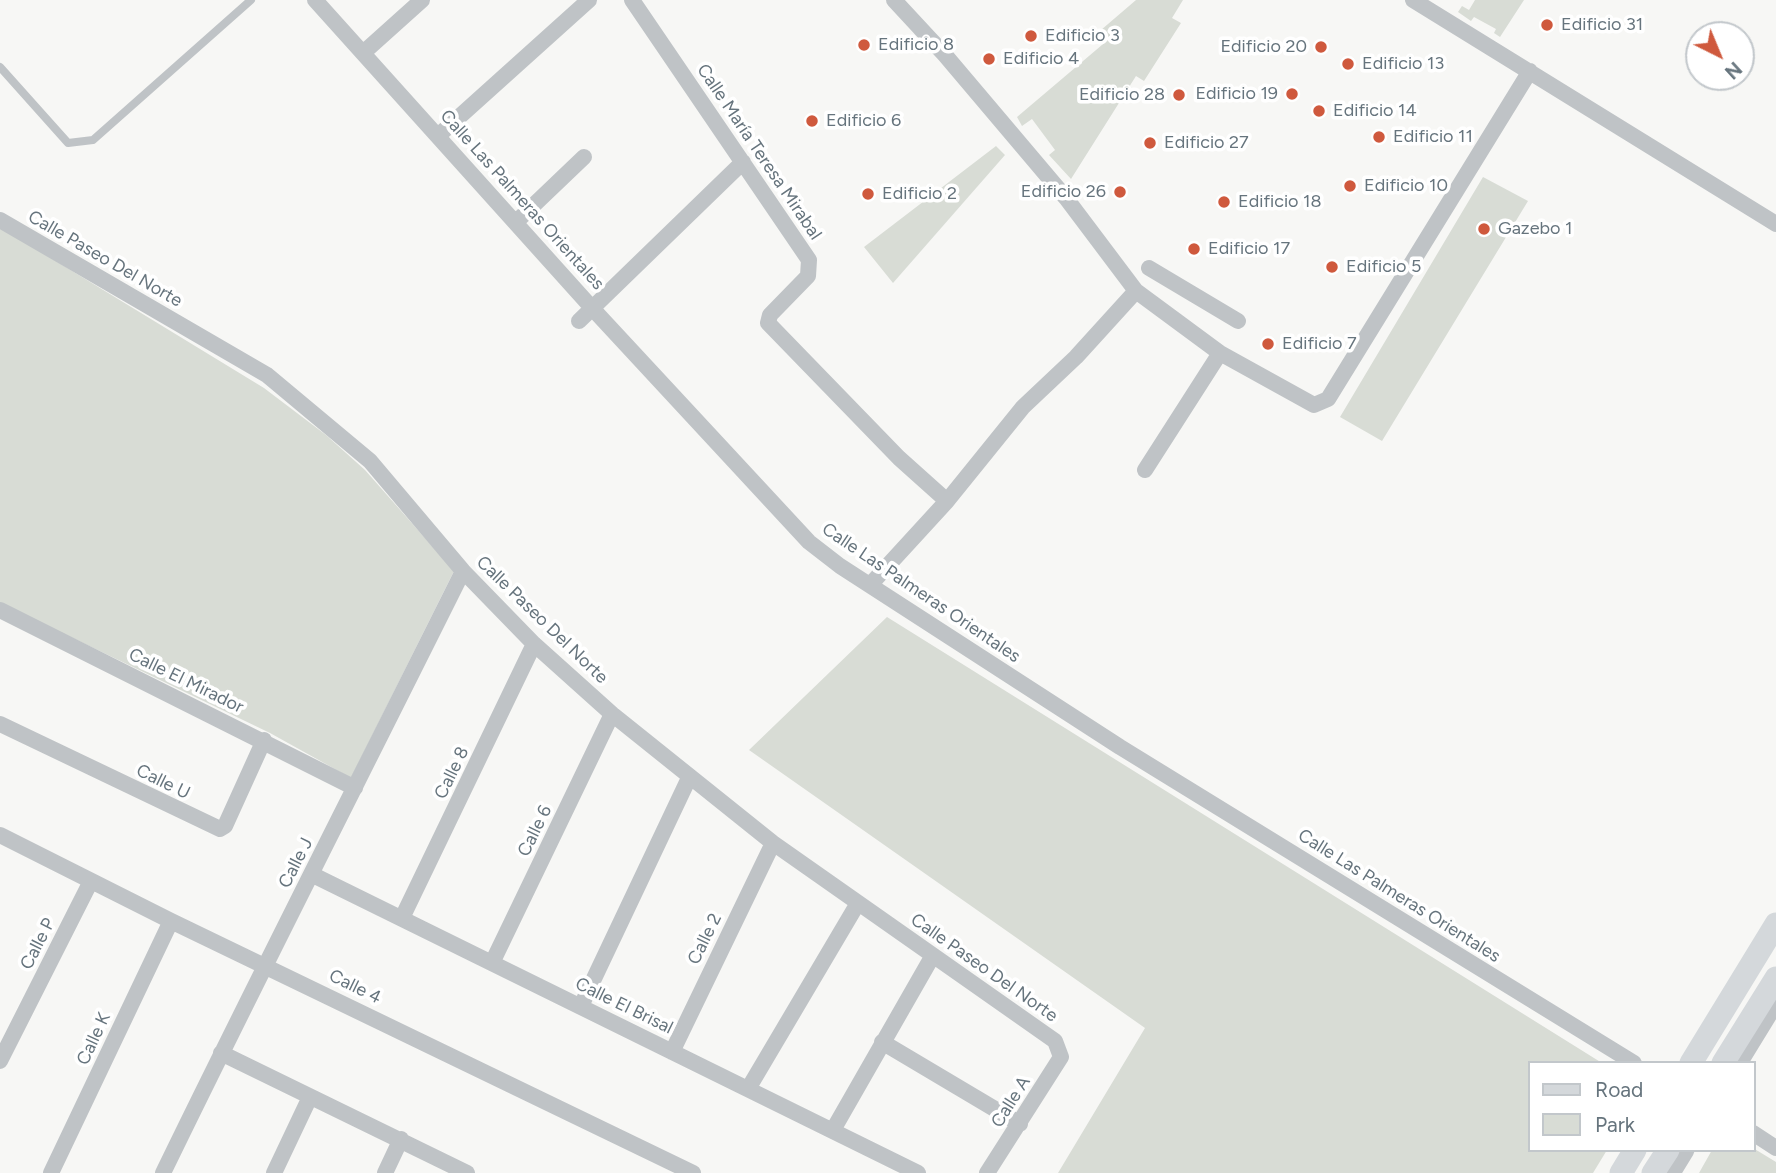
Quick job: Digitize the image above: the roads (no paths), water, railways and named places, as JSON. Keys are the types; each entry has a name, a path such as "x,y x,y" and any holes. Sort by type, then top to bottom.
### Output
{"main road":[{"path":"1692,1061 1776,924"},
{"path":"1724,1061 1776,978"},
{"path":"1621,1173 1634,1152"},
{"path":"1653,1173 1667,1152"}],"street":[{"name":"Calle Las Palmeras Orientales","path":"315,0 592,308 809,542 870,585 1120,747 1631,1061"},
{"path":"363,53 422,0"},
{"path":"439,135 589,0"},
{"name":"Calle María Teresa Mirabal","path":"632,0 809,260 808,276 770,315 768,323 899,458 947,501"},
{"path":"894,0 945,55 1066,198 1136,290 1220,353 1314,405 1328,399 1530,71"},
{"path":"1413,0 1776,224"},
{"path":"516,222 584,157"},
{"path":"579,321 743,162"},
{"name":"Calle Paseo Del Norte","path":"0,220 267,375 370,461 463,571 534,644 612,714 773,843 1055,1041 1061,1049"},
{"path":"1149,268 1238,321"},
{"path":"870,585 947,501 1023,407 1082,351 1136,290"},
{"path":"1145,470 1220,353"},
{"name":"Calle J","path":"163,1173 263,965 313,875 463,571"},
{"name":"Calle El Mirador","path":"0,610 264,740 355,788"},
{"name":"Calle 8","path":"402,918 534,644"},
{"name":"Calle 6","path":"492,963 612,714"},
{"name":"Calle U","path":"0,724 220,830 225,826 264,740"},
{"path":"581,1006 689,778"},
{"name":"Calle 4","path":"0,835 171,921 693,1173"},
{"name":"Calle 2","path":"672,1052 773,843"},
{"name":"Calle El Brisal","path":"313,875 918,1173"},
{"name":"Calle P","path":"0,1061 91,881"},
{"path":"748,1089 858,904"},
{"name":"Calle K","path":"51,1173 171,921"},
{"path":"833,1130 932,957"},
{"path":"1739,1061 1776,1001"},
{"path":"882,1042 1020,1124"},
{"name":"Calle A","path":"987,1173 1061,1057 1061,1049"},
{"path":"221,1053 467,1173"},
{"path":"274,1173 310,1097"},
{"path":"1755,1134 1776,1148"},
{"path":"385,1173 401,1139"},
{"path":"1671,1173 1684,1152"}],"lane":[{"path":"0,67 68,142 93,140 251,0"}],"place":[{"name":"Edificio 31","path":"1547,25"},
{"name":"Edificio 3","path":"1031,36"},
{"name":"Edificio 8","path":"864,45"},
{"name":"Edificio 20","path":"1321,47"},
{"name":"Edificio 4","path":"989,59"},
{"name":"Edificio 13","path":"1348,64"},
{"name":"Edificio 19","path":"1292,94"},
{"name":"Edificio 28","path":"1179,95"},
{"name":"Edificio 14","path":"1319,111"},
{"name":"Edificio 6","path":"812,121"},
{"name":"Edificio 11","path":"1379,137"},
{"name":"Edificio 27","path":"1150,143"},
{"name":"Edificio 10","path":"1350,186"},
{"name":"Edificio 26","path":"1120,192"},
{"name":"Edificio 2","path":"868,194"},
{"name":"Edificio 18","path":"1224,202"},
{"name":"Gazebo 1","path":"1484,229"},
{"name":"Edificio 17","path":"1194,249"},
{"name":"Edificio 5","path":"1332,267"},
{"name":"Edificio 7","path":"1268,344"}]}
